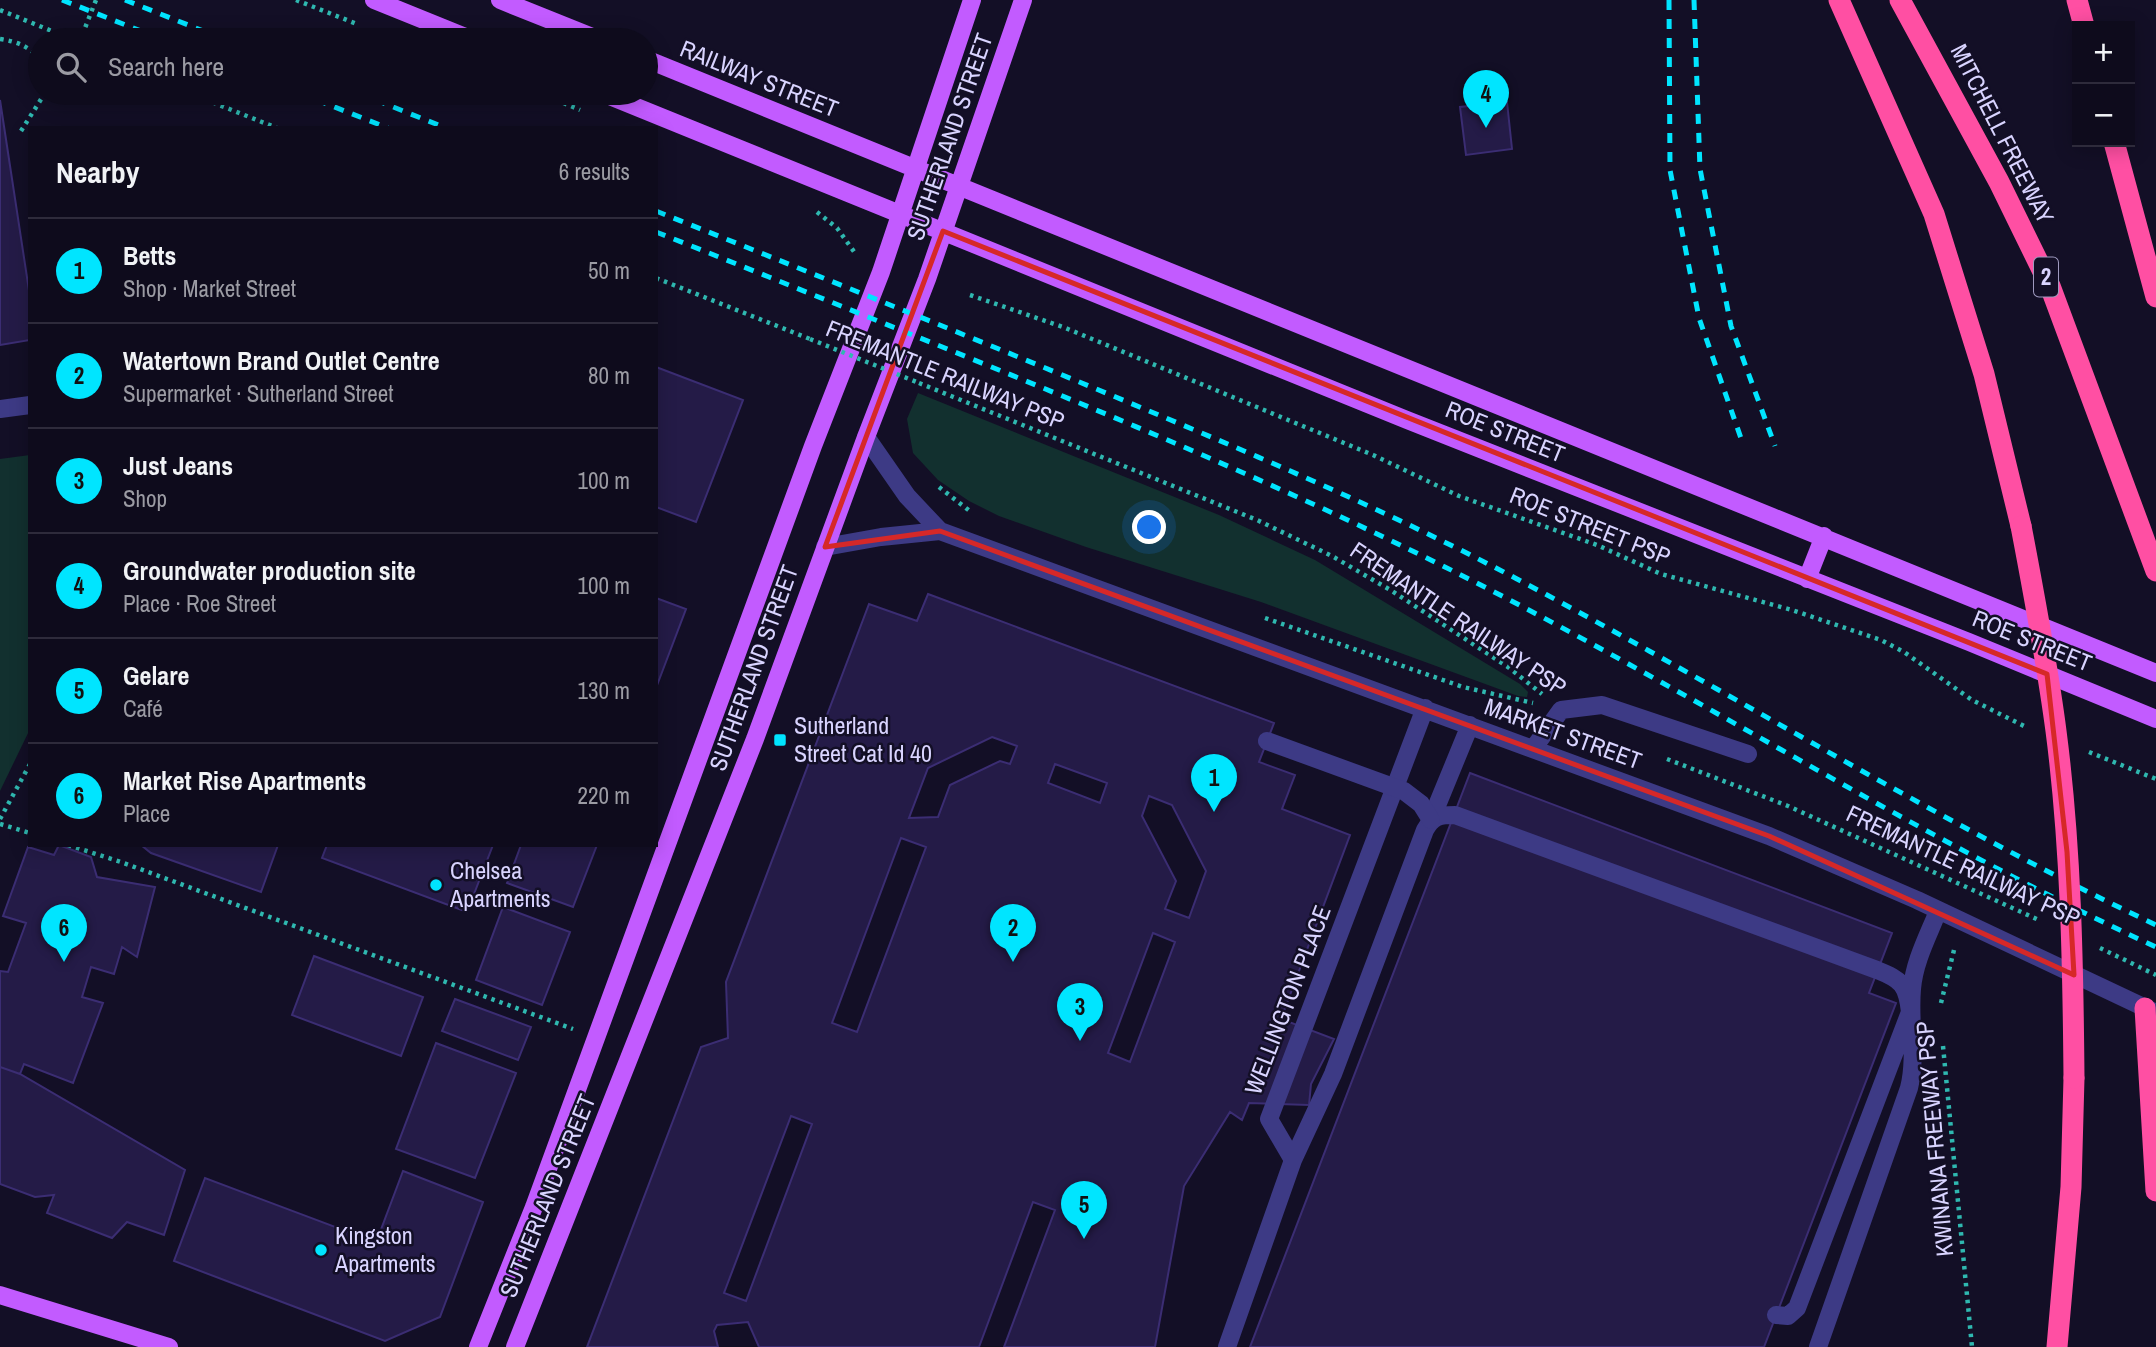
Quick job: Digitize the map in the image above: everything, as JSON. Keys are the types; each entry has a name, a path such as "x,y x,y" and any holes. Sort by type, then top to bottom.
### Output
{"highway":[{"path":"1839,0 1934,214 1984,374 2021,526 2039,621 2059,759 2073,955 2071,1187 2057,1347"},
{"name":"MITCHELL FREEWAY","path":"1900,0 1981,148 2050,286 2156,571"},
{"path":"2077,0 2083,21"},
{"path":"2115,147 2156,297"},
{"path":"2151,1011 2156,1191"}],"main road":[{"path":"500,0 570,28"},
{"name":"SUTHERLAND STREET","path":"478,1347 544,1181 813,446 881,272 972,0"},
{"name":"SUTHERLAND STREET","path":"515,1347 755,739 943,231 1023,0"},
{"path":"387,2 446,28"},
{"name":"RAILWAY STREET","path":"658,64 854,144"},
{"name":"ROE STREET","path":"632,105 1394,415 1969,642 2156,719"},
{"name":"ROE STREET","path":"854,144 2156,673"},
{"path":"1807,579 1824,536"},
{"path":"0,1295 169,1347"}],"street":[{"path":"0,409 28,405"},
{"name":"MARKET STREET","path":"866,437 906,496 940,531 1769,836 1963,922 2151,1011"},
{"name":"MARKET STREET","path":"825,547 881,537 940,531"},
{"path":"1533,749 1561,710 1602,705 1748,754"},
{"name":"WELLINGTON PLACE","path":"1293,1160 1269,1119 1425,708"},
{"path":"1227,1347 1293,1160 1333,1074 1425,830 1470,725"},
{"path":"1267,741 1404,791 1421,804 1431,820"},
{"path":"1431,820 1440,815 1455,815 1877,970 1896,978 1908,991 1910,1012 1797,1308 1788,1316 1776,1315"},
{"path":"1818,1347 1909,1088 1912,1066 1912,988 1938,911"}],"path":[{"path":"85,28 96,0"},
{"path":"296,0 367,28"},
{"path":"0,10 44,28"},
{"path":"0,39 28,48"},
{"path":"21,131 37,105"},
{"path":"219,105 272,126"},
{"name":"FREMANTLE RAILWAY PSP","path":"658,279 1257,520 1332,556 1392,591 1508,667 1561,710"},
{"name":"ROE STREET PSP","path":"970,295 1008,307 1373,455 1460,496 1597,545 1661,574 1792,610 1881,640 1904,652 1972,700 2035,730"},
{"path":"933,482 974,514"},
{"path":"1256,615 1463,687 1561,710"},
{"path":"2083,750 2156,779"},
{"name":"FREMANTLE RAILWAY PSP","path":"1666,758 1788,806 2047,924"},
{"path":"28,768 0,821 28,832"},
{"path":"74,847 577,1031"},
{"name":"KWINANA FREEWAY PSP","path":"1941,1005 1963,922 1975,890"},
{"name":"FREMANTLE RAILWAY PSP","path":"2096,946 2156,975"},
{"name":"KWINANA FREEWAY PSP","path":"1941,1035 1972,1347"}],"highlighted area":[{"path":"943,231 2047,674 2067,852 2074,975 1769,836 940,531 825,547"}],"green space":[{"path":"918,393 1219,515 1315,560 1520,684 1528,692 1527,697 1261,602 1086,547 999,516 969,501 938,480 913,453 907,419"},
{"path":"28,455 28,733 0,791 0,459"}],"building":[{"path":"0,100 28,284 28,340 0,345"},
{"path":"1507,102 1512,149 1466,155 1460,107"},
{"path":"658,368 743,400 696,522 658,508"},
{"path":"928,594 1274,723 1259,762 1295,775 1282,809 1350,835 1281,1019 1334,1039 1311,1084 1309,1105 1249,1103 1242,1120 1230,1112 1184,1186 1155,1347 1004,1347 1055,1210 1033,1202 979,1347 759,1347 748,1322 717,1325 714,1331 718,1347 587,1347 701,1047 728,1038 726,982 869,604 917,621","holes":["992,737 1017,746 1010,764 1000,761 950,785 938,817 909,818 928,768","1055,764 1107,783 1100,803 1048,783","1149,796 1172,805 1206,871 1189,918 1165,909 1176,881 1142,816","901,838 926,847 857,1032 832,1023","1153,933 1175,942 1130,1062 1108,1053","791,1116 812,1124 746,1301 724,1293"]},
{"path":"658,599 686,609 658,683"},
{"path":"1470,773 1892,933 1869,993 1896,1003 1764,1347 1250,1347"},
{"path":"28,847 54,855 58,847 64,847 91,857 97,877 155,887 137,957 122,947 114,974 91,967 82,997 103,1003 73,1083 24,1064 20,1074 0,1067 0,971 8,972 26,923 3,916"},
{"path":"144,847 277,847 261,892 151,853"},
{"name":"Chelsea Apartments","path":"326,847 492,847 467,912 322,858"},
{"name":"Chelsea Apartments","path":"520,847 596,847 573,907 507,883"},
{"name":"Chelsea Apartments","path":"503,907 570,932 542,1005 476,980"},
{"path":"314,956 423,997 401,1056 292,1015"},
{"path":"455,999 531,1027 518,1060 442,1031"},
{"name":"Kingston Apartments","path":"436,1043 516,1073 475,1178 396,1149"},
{"path":"0,1067 20,1074 185,1170 164,1235 127,1222 112,1238 47,1213 54,1195 35,1197 0,1184"},
{"name":"Kingston Apartments","path":"403,1171 483,1202 440,1317 385,1341 174,1261 205,1178 367,1239 380,1232"}],"railway":[{"path":"62,0 133,28"},
{"path":"125,0 196,28"},
{"path":"1669,0 1670,170 1699,318 1743,444"},
{"path":"1694,0 1700,169 1731,326 1775,446"},
{"path":"330,105 383,126"},
{"path":"388,105 441,126"},
{"path":"658,212 1158,415 1416,528 1597,622 1993,843 2156,925"},
{"path":"658,233 1146,431 1383,537 1620,659 1975,857 2156,947"}],"place":[{"name":"Groundwater production site","path":"1486,128"},
{"name":"Sutherland Street Cat Id 40","path":"780,740"},
{"name":"Betts","path":"1214,812"},
{"name":"Chelsea Apartments","path":"436,885"},
{"name":"Market Rise Apartments","path":"64,962"},
{"name":"Watertown Brand Outlet Centre","path":"1013,962"},
{"name":"Just Jeans","path":"1080,1041"},
{"name":"Gelare","path":"1084,1239"},
{"name":"Kingston Apartments","path":"321,1250"}]}
